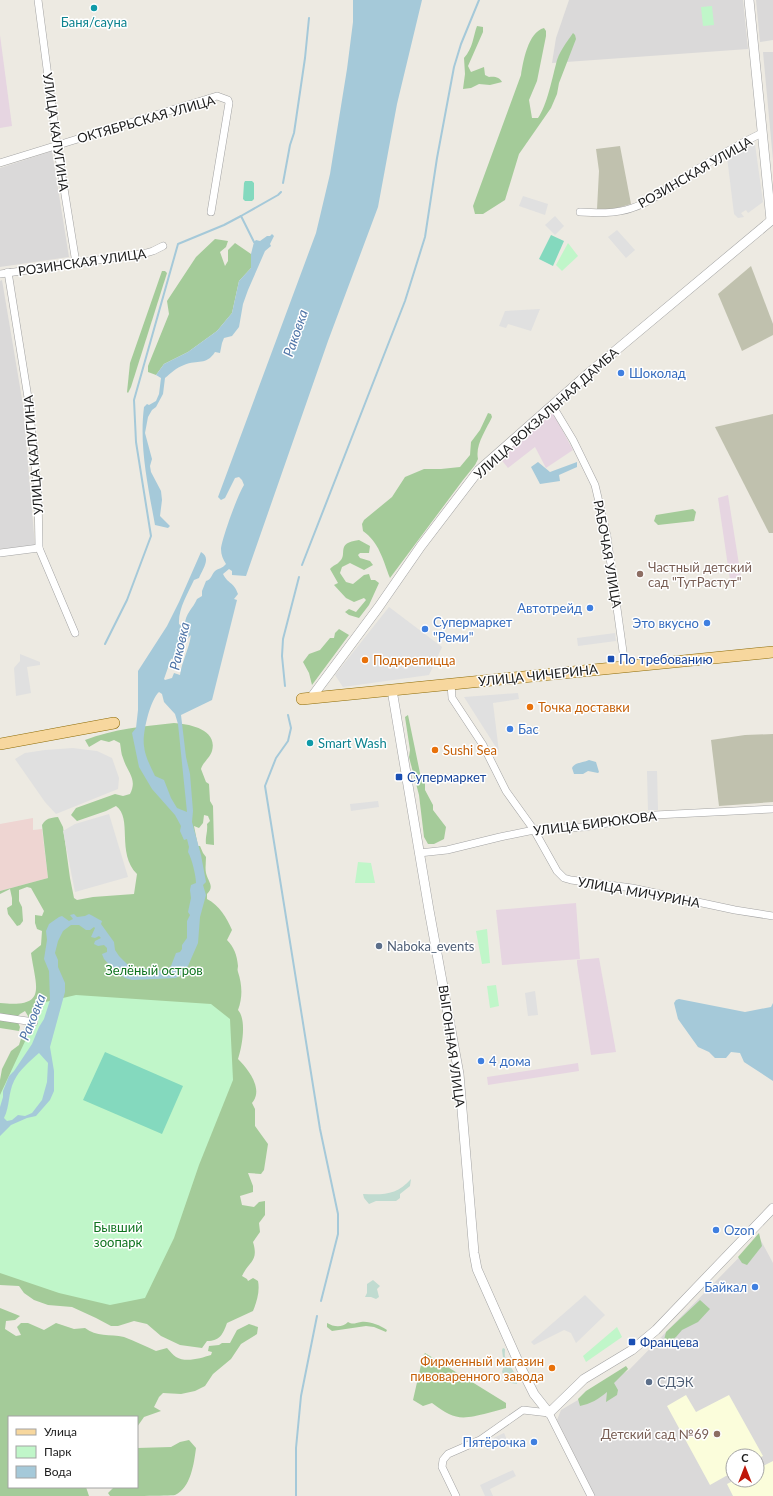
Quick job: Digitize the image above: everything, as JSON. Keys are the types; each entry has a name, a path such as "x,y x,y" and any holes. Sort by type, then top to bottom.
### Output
{"main road":[{"name":"УЛИЦА ЧИЧЕРИНА","path":"307,698 773,652"},
{"path":"0,744 114,723"}],"street":[{"name":"УЛИЦА КАЛУГИНА","path":"38,0 57,145 76,263"},
{"path":"749,0 772,220"},
{"name":"ОКТЯБРЬСКАЯ УЛИЦА","path":"0,163 217,96 228,100 229,103 211,212"},
{"name":"РОЗИНСКАЯ УЛИЦА","path":"580,212 618,212 632,208 656,196 720,156 762,133"},
{"name":"УЛИЦА ВОКЗАЛЬНАЯ ДАМБА","path":"307,698 378,608 420,546 479,470 552,405 772,220"},
{"name":"РОЗИНСКАЯ УЛИЦА","path":"0,274 146,253 163,246"},
{"name":"УЛИЦА КАЛУГИНА","path":"8,272 30,404 38,494 40,548 76,633"},
{"name":"РАБОЧАЯ УЛИЦА","path":"552,405 573,440 595,485 607,536 625,666"},
{"path":"0,553 40,548"},
{"name":"УЛИЦА МИЧУРИНА","path":"451,684 452,698 484,745 506,791 534,830 551,862 564,878 632,888 735,910 773,916"},
{"name":"ВЫГОННАЯ УЛИЦА","path":"392,690 419,853 459,1074 471,1227 477,1269 534,1394 550,1413"},
{"name":"УЛИЦА БИРЮКОВА","path":"419,853 447,850 534,830 584,827 655,815 773,809"},
{"path":"0,1017 34,1022"},
{"path":"550,1413 584,1379 632,1350 656,1330 772,1212"},
{"path":"456,1496 442,1467 442,1460 448,1454 480,1440 523,1410 550,1413"},
{"path":"550,1413 591,1496"}],"shaded area":[{"path":"569,0 743,0 748,49 552,63 556,38"},
{"path":"756,0 773,0 773,40 760,42"},
{"path":"0,35 12,126 0,128"},
{"path":"763,52 773,52 773,160"},
{"path":"755,144 763,202 748,213 746,210 741,213 744,217 738,218 734,214 727,157"},
{"path":"620,146 631,204 607,211 597,209 599,171 596,149"},
{"path":"52,151 69,257 0,267 0,168"},
{"path":"523,196 548,204 545,215 519,206"},
{"path":"555,216 564,226 555,235 545,225"},
{"path":"617,230 635,250 626,258 608,237"},
{"path":"751,266 773,324 773,335 742,351 718,294"},
{"path":"2,280 23,405 35,546 0,549 0,281"},
{"path":"540,309 531,331 508,324 506,328 499,326 505,311"},
{"path":"553,413 573,450 546,468 535,447 508,468 500,458"},
{"path":"773,414 773,533 769,533 715,427"},
{"path":"728,495 741,577 730,580 718,498"},
{"path":"389,607 442,647 429,675 343,687 335,675"},
{"path":"615,633 616,641 578,646 577,638"},
{"path":"20,654 40,662 40,665 27,667 31,693 16,696 14,668 20,661"},
{"path":"518,693 519,699 493,703 499,752 464,697"},
{"path":"773,734 773,802 719,806 711,740 745,735"},
{"path":"73,748 97,751 112,758 119,778 118,789 56,814 45,802 15,759 25,753"},
{"path":"647,771 657,771 658,810 648,810"},
{"path":"378,801 379,807 351,811 350,804"},
{"path":"109,814 128,877 75,892 63,831 75,824"},
{"path":"33,818 33,830 42,829 48,878 0,891 0,824"},
{"path":"576,903 580,959 502,965 496,910"},
{"path":"599,958 616,1052 591,1055 577,960"},
{"path":"535,991 538,1015 528,1016 525,993"},
{"path":"578,1063 579,1071 488,1085 487,1077"},
{"path":"411,1179 410,1186 400,1194 400,1198 396,1201 376,1201 369,1204 364,1198 363,1194 384,1194 395,1191"},
{"path":"759,1237 773,1263 773,1496 595,1496 557,1420 561,1410 629,1370"},
{"path":"373,1280 380,1286 377,1289 379,1297 376,1299 365,1297 367,1293 367,1284"},
{"path":"585,1295 605,1315 576,1343 571,1333 564,1330 534,1345 531,1342"},
{"path":"503,1348 505,1349 505,1358 516,1377 517,1384 511,1383 507,1380 502,1372 504,1365"},
{"name":"Детский сад №69","path":"686,1395 696,1412 729,1395 759,1448 725,1448 725,1477 710,1485 667,1406"},
{"path":"504,1433 507,1440 487,1450 483,1443"},
{"path":"773,1461 773,1496 733,1496 729,1488 765,1488 765,1465"},
{"path":"513,1470 516,1476 490,1489 493,1496 485,1496 480,1485"}],"green space":[{"path":"712,6 714,25 703,26 701,7"},
{"path":"477,26 483,27 483,32 468,66 471,72 484,67 485,75 489,77 497,77 502,82 490,85 479,84 471,88 463,89 465,74 464,58 471,46"},
{"path":"544,28 546,31 546,36 537,81 529,100 532,118 538,118 541,113 549,92 557,60 573,33 576,39 559,83 557,94 551,108 519,154 505,200 483,214 475,214 473,206 521,75 527,48 534,35"},
{"path":"245,181 252,181 254,183 254,199 252,201 245,201 243,199"},
{"path":"551,235 564,241 553,266 539,259"},
{"path":"215,239 228,241 226,247 220,252 225,266 228,261 228,250 235,243 251,254 251,268 239,281 232,313 217,331 188,352 164,364 156,375 148,372 148,366 169,314 167,301 196,257"},
{"path":"568,243 578,256 562,271 556,265"},
{"path":"162,271 167,273 128,393 130,363"},
{"path":"488,413 491,414 492,417 478,448 478,459 475,465 390,578 377,546 363,531 362,524 364,520 392,497 405,477 424,469 460,467 470,455 471,442 480,430"},
{"path":"693,509 696,512 694,521 658,525 654,521 656,515"},
{"path":"359,540 370,546 369,553 360,553 358,555 360,558 370,561 373,565 364,570 350,563 342,567 340,573 346,582 353,584 364,575 369,574 371,580 375,580 379,583 369,605 359,618 345,612 349,609 356,612 366,600 364,598 354,602 346,598 334,585 338,583 330,569 342,558 345,546 347,544 352,541"},
{"path":"339,629 349,635 312,685 309,673 303,662 309,654 320,650 330,638 334,638 335,633"},
{"path":"408,715 420,773 425,783 425,790 433,805 433,810 446,827 444,839 434,844 428,844 424,837 419,795 409,757 410,750 405,717"},
{"name":"Зелёный остров","path":"174,723 194,726 201,729 211,737 213,744 212,751 201,769 206,782 209,784 210,801 213,806 214,845 206,844 207,824 210,821 208,816 204,815 203,823 199,828 194,826 198,846 200,846 206,857 206,873 211,886 207,894 207,899 222,912 232,930 227,940 232,945 236,955 241,991 241,1000 238,1010 241,1014 243,1027 241,1048 238,1059 246,1068 253,1080 256,1092 252,1103 255,1109 255,1126 268,1144 264,1170 261,1174 248,1173 253,1186 253,1192 240,1196 242,1205 254,1207 259,1202 265,1201 265,1215 259,1223 260,1232 253,1242 255,1249 254,1258 242,1276 248,1281 253,1278 258,1281 259,1285 256,1304 253,1311 227,1323 218,1338 207,1341 202,1348 180,1345 161,1336 147,1324 134,1321 118,1326 111,1326 72,1307 48,1305 34,1300 24,1293 19,1286 0,1285 0,1080 2,1069 11,1051 19,1045 28,1016 25,1011 16,1018 20,1027 19,1031 0,1028 0,1003 15,1004 26,1002 32,999 35,993 35,976 31,953 41,945 42,931 37,929 35,915 42,916 44,911 31,888 27,887 19,890 19,901 22,907 23,921 17,926 8,914 7,908 12,905 10,889 0,894 0,891 48,878 42,825 48,819 58,817 63,827 74,898 77,900 93,897 134,894 137,874 131,866 127,856 124,819 121,812 116,806 77,821 71,815 76,808 115,794 123,796 130,794 133,784 122,756 120,743 114,740 109,742 101,740 89,747 85,740 118,731"},
{"path":"358,862 371,863 375,883 355,883"},
{"path":"487,929 490,963 482,964 476,931"},
{"path":"496,985 499,1006 490,1008 487,986"},
{"name":"Зелёный остров","path":"76,995 211,1004 230,1019 233,1080 199,1165 174,1238 145,1298 110,1305 59,1293 0,1273 0,1095 34,1022 41,1003"},
{"path":"105,1052 183,1086 162,1134 83,1100"},
{"path":"759,1233 762,1246 747,1265 742,1263 738,1257"},
{"path":"700,1300 710,1309 698,1322 682,1330 676,1337 667,1343 664,1340 666,1332"},
{"path":"0,1308 20,1316 15,1320 6,1321 5,1329 16,1336 21,1335 17,1327 21,1323 28,1323 44,1330 56,1323 74,1329 85,1328 98,1334 124,1337 156,1351 167,1348 176,1357 184,1360 211,1355 212,1352 208,1351 209,1346 230,1343 237,1330 249,1324 258,1327 257,1334 241,1344 231,1359 213,1374 205,1386 195,1391 181,1394 163,1393 159,1397 154,1407 161,1411 144,1417 138,1426 138,1416 8,1416 8,1488 86,1488 89,1496 0,1496"},
{"path":"348,1322 353,1324 361,1322 371,1323 387,1330 386,1332 374,1327 366,1326 332,1331 327,1327 327,1323 338,1326"},
{"path":"617,1327 622,1337 586,1362 583,1356"},
{"path":"425,1353 506,1403 506,1408 471,1417 458,1417 446,1413 432,1403 423,1406 413,1400"},
{"path":"626,1366 628,1369 614,1383 618,1390 617,1395 606,1402 607,1392 594,1401 580,1406 578,1399 586,1391"},
{"path":"189,1440 196,1448 191,1474 185,1487 180,1492 175,1495 110,1496 108,1493 113,1488 138,1488 138,1448 171,1447 180,1442"}],"water":[{"name":"Раковка","path":"353,0 422,0 397,104 378,207 328,341 246,576 232,575 232,571 229,569 223,574 235,587 238,594 234,599 237,600 212,700 181,715 186,757 190,774 193,811 192,822 201,855 206,882 203,885 206,895 200,917 198,943 188,966 182,974 176,978 132,980 125,978 116,972 104,959 102,954 107,952 107,948 104,945 98,946 94,944 95,941 101,938 99,936 95,938 91,937 95,928 94,927 90,930 86,930 79,925 71,925 63,931 58,941 55,953 58,960 58,967 65,983 65,992 50,1047 54,1071 54,1091 50,1100 36,1116 11,1125 0,1136 0,1107 3,1091 9,1076 32,1044 44,1019 50,1000 49,971 44,959 47,940 46,931 49,924 62,916 69,921 73,919 70,915 74,914 77,917 89,914 91,915 102,921 101,924 114,942 115,950 119,956 130,967 135,969 157,969 160,971 165,968 167,969 171,966 176,953 180,952 182,949 182,945 187,938 187,921 190,915 188,912 191,898 190,890 191,885 196,883 195,876 188,852 189,847 187,839 184,840 180,831 181,826 175,815 152,789 139,767 132,733 136,728 138,710 138,671 167,626 201,552 206,557 206,561 199,578 194,580 182,607 179,624 183,627 185,627 187,615 197,599 202,596 202,591 206,581 215,571 226,564 221,553 222,543 234,506 244,485 242,480 239,477 235,478 225,498 221,500 218,497 316,233 330,174 353,22","holes":["191,635 180,675 174,673 172,678 165,680 164,679 171,659 175,658 182,644","159,692 162,694 164,702 175,714 178,724 187,812 177,808 171,798 164,780 155,776 148,762 144,746 144,734 150,709","39,1053 48,1063 47,1082 42,1100 32,1113 25,1116 18,1115 12,1120 7,1121 4,1118 14,1081 28,1062"]},
{"path":"272,234 274,236 270,244 271,246 265,251 243,304 239,327 232,336 224,338 220,353 215,352 205,361 189,363 181,366 165,378 163,394 156,407 152,410 148,417 145,433 152,459 150,466 151,472 161,491 162,500 160,516 170,526 168,528 155,525 143,451 143,422 144,407 147,404 149,405 156,401 159,394 161,378 156,375 164,364 188,352 217,331 232,313 239,281 251,268 251,254 254,242 256,240 260,241"},
{"path":"538,462 550,472 577,462 577,467 559,475 560,481 540,484 531,467"},
{"path":"589,760 596,762 598,773 588,771 583,774 574,774 572,768 573,766"},
{"path":"679,999 745,1012 771,1007 773,1003 773,1081 744,1062 740,1053 731,1052 726,1058 715,1058 709,1052 698,1047 678,1019 674,1003"}],"waterway":[{"path":"302,565 405,301 425,237 437,158 454,67 461,44 479,0"},
{"path":"283,183 290,145 294,133 305,58 309,18"},
{"path":"241,216 281,192"},
{"path":"105,644 127,600 151,536 136,442 134,400 178,244 224,225 241,216 254,242"},
{"path":"285,686 282,656 283,639 299,577"},
{"path":"288,715 291,728 288,741 276,758 265,786 320,1129 338,1214 338,1234 321,1301"},
{"path":"296,1496 296,1448 301,1396 317,1316"}],"place":[{"name":"Баня/сауна","path":"94,8"},
{"name":"Шоколад","path":"621,373"},
{"name":"Частный детский сад \"ТутРастут\"","path":"640,574"},
{"name":"Автотрейд","path":"590,608"},
{"name":"Это вкусно","path":"707,623"},
{"name":"Супермаркет \"Реми\"","path":"425,629"},
{"name":"По требованию","path":"611,659"},
{"name":"Подкрепицца","path":"365,660"},
{"name":"Точка доставки","path":"530,707"},
{"name":"Бас","path":"510,729"},
{"name":"Smart Wash","path":"310,743"},
{"name":"Sushi Sea","path":"435,750"},
{"name":"Супермаркет","path":"399,777"},
{"name":"Naboka_events","path":"379,946"},
{"name":"4 дома","path":"481,1061"},
{"name":"Ozon","path":"716,1230"},
{"name":"Байкал","path":"755,1287"},
{"name":"Францева","path":"632,1342"},
{"name":"Фирменный магазин пивоваренного завода","path":"552,1368"},
{"name":"СДЭК","path":"649,1382"},
{"name":"Детский сад №69","path":"717,1434"},
{"name":"Пятёрочка","path":"534,1442"}],"park label":[{"name":"Бывший зоопарк","path":"118,1234"}]}
